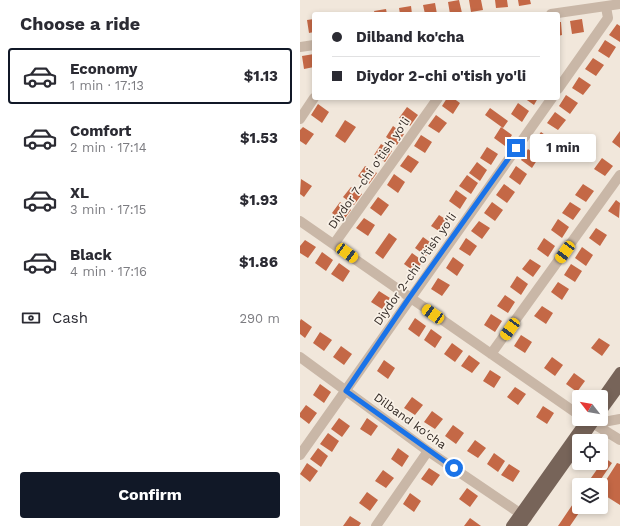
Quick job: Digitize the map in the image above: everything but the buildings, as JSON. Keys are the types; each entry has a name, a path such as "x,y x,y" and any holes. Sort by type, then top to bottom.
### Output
{"main road":[{"path":"607,390 620,372"},
{"path":"608,402 620,386"},
{"path":"523,519 583,426"},
{"path":"511,526 523,519 572,453"}],"street":[{"path":"560,13 620,4"},
{"path":"560,86 608,18 606,7"},
{"path":"300,47 312,45"},
{"path":"300,119 313,100"},
{"name":"Diydor 7-chi o'tish yo'li","path":"334,244 437,100"},
{"name":"Diydor 2-chi o'tish yo'li","path":"300,455 346,391 409,298 551,100"},
{"path":"491,354 620,175"},
{"path":"300,221 409,298 572,408"},
{"name":"Dilband ko'cha","path":"300,357 523,519"},
{"path":"608,419 620,419"},
{"path":"599,426 620,440"},
{"path":"376,526 428,450"}],"route":[{"path":"454,468 346,391 409,298 516,148"}]}
